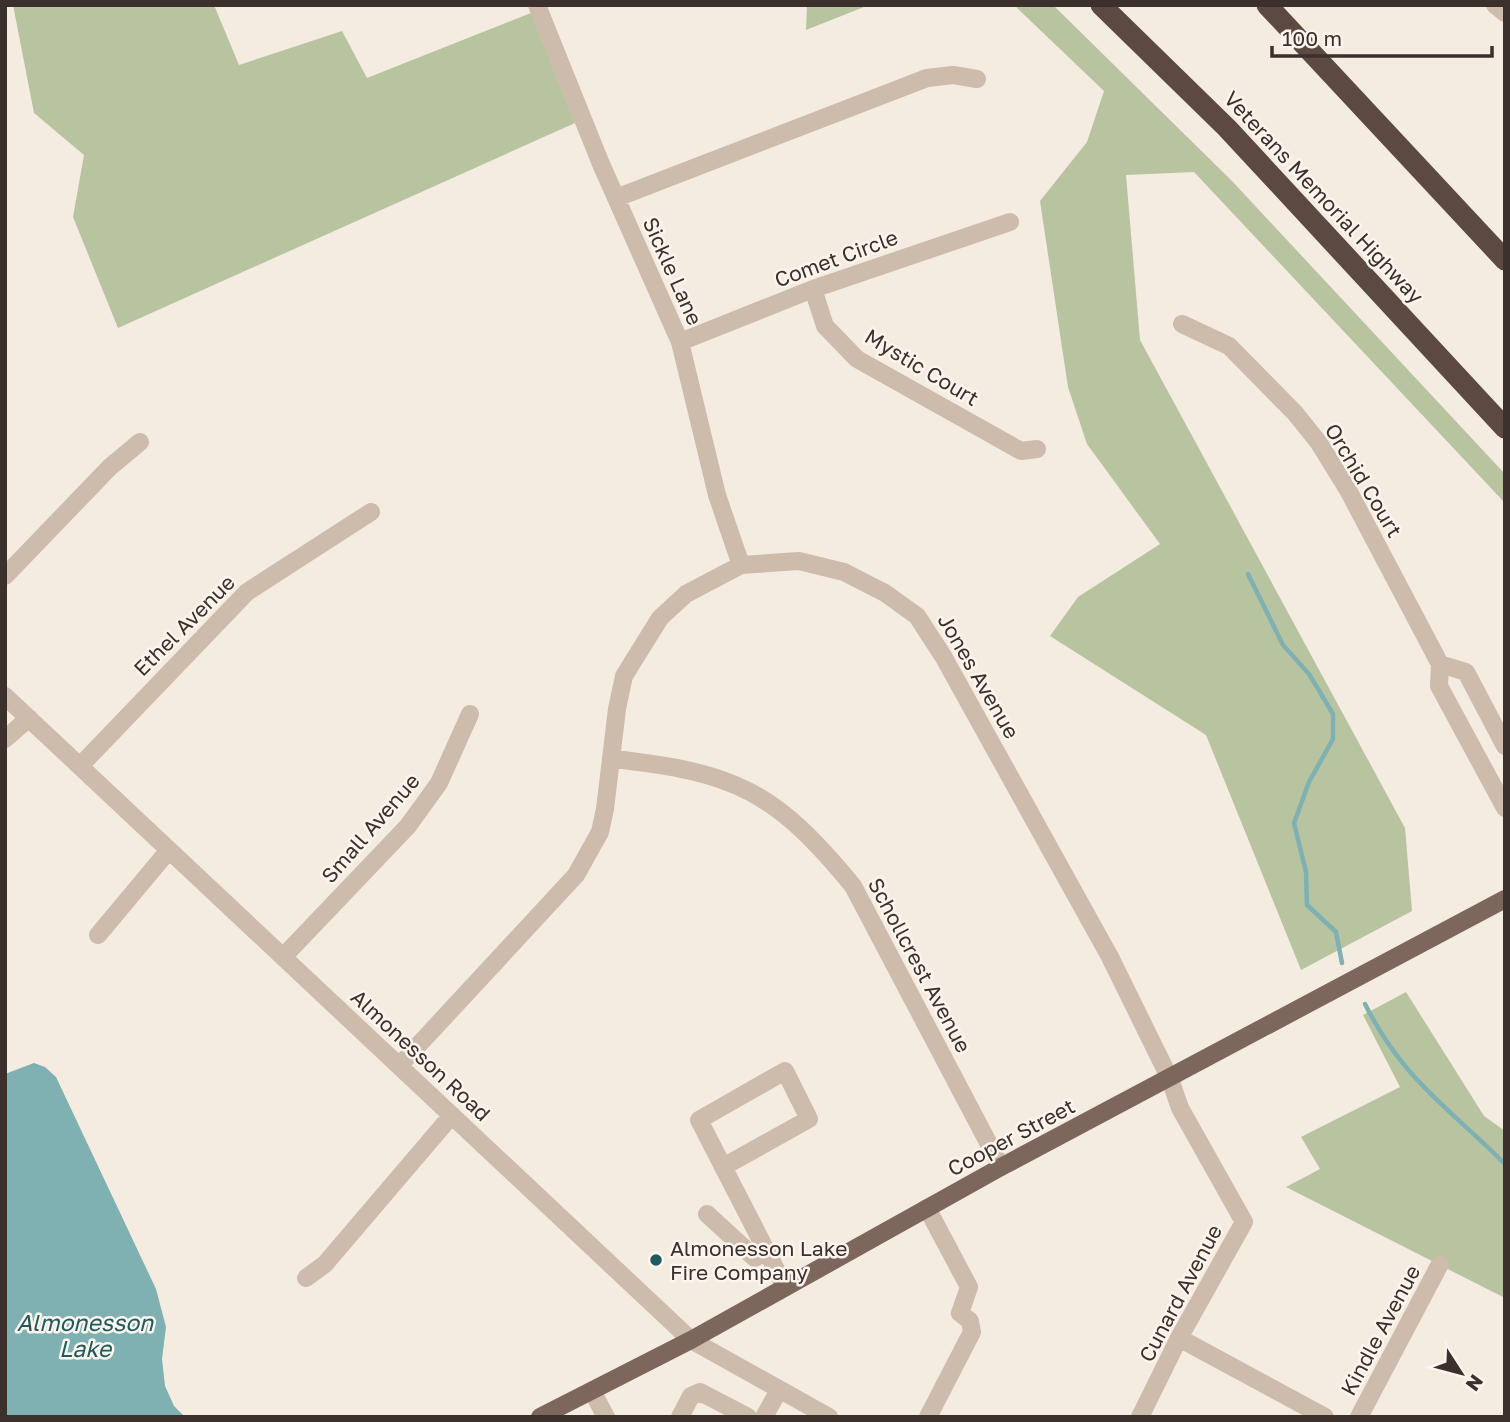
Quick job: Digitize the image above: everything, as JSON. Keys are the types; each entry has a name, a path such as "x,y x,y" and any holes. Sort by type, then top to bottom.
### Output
{"highway":[{"name":"Veterans Memorial Highway","path":"1101,5 1227,128 1505,428"},
{"path":"1267,5 1505,260"}],"main road":[{"name":"Cooper Street","path":"540,1417 691,1340 1001,1167 1505,898"}],"street":[{"name":"Sickle Lane","path":"537,5 616,198 680,342 717,495 741,565"},
{"path":"1495,5 1505,13"},
{"path":"616,198 927,78 953,75 977,79"},
{"name":"Comet Circle","path":"680,342 813,289 1010,222"},
{"name":"Mystic Court","path":"813,289 825,326 857,359 1021,451 1037,449"},
{"name":"Orchid Court","path":"1182,324 1229,346 1295,413 1319,443 1348,490 1440,664 1439,686 1505,808"},
{"path":"5,576 110,467 140,442"},
{"name":"Ethel Avenue","path":"80,766 247,592 371,512"},
{"name":"Jones Avenue","path":"399,1066 576,876 600,832 622,687 637,651 660,618 686,594 741,565 799,561 844,572 885,593 917,616 943,656 1110,957 1170,1079"},
{"path":"1440,664 1466,672 1505,746"},
{"name":"Almonesson Road","path":"5,695 691,1340 829,1417"},
{"name":"Small Avenue","path":"283,957 408,826 439,783 470,714"},
{"path":"5,739 29,718"},
{"name":"Schollcrest Avenue","path":"613,759 709,773 738,785 771,802 821,848 860,898 1001,1167"},
{"path":"98,935 169,850"},
{"path":"723,1167 809,1119 785,1071 699,1120 723,1167 785,1287"},
{"name":"Cunard Avenue","path":"1140,1417 1179,1338 1244,1222 1180,1108 1170,1079"},
{"path":"306,1278 326,1264 452,1115"},
{"path":"928,1208 969,1287 960,1313 970,1321 972,1332 928,1417"},
{"path":"707,1214 755,1258 766,1250"},
{"name":"Kindle Avenue","path":"1359,1417 1440,1264"},
{"path":"1179,1338 1325,1417"},
{"path":"764,1417 779,1390"},
{"path":"592,1391 606,1417"},
{"path":"680,1417 691,1395 700,1392 748,1417"}],"green space":[{"path":"13,5 214,5 239,65 342,31 367,78 531,13 575,123 118,328 73,217 84,155 34,113"},
{"path":"807,5 869,5 806,30"},
{"path":"1014,5 1053,5 1232,181 1505,474 1505,503 1194,172 1126,175 1140,340 1405,828 1412,911 1301,970 1206,735 1050,636 1078,597 1160,544 1087,444 1068,387 1040,201 1087,142 1104,91"},
{"path":"1406,992 1484,1116 1505,1131 1505,1298 1286,1187 1320,1169 1301,1137 1400,1087 1363,1015"}],"water":[{"name":"Almonesson Lake","path":"34,1063 45,1067 56,1077 156,1289 166,1327 162,1359 165,1386 174,1406 185,1417 5,1417 5,1074"}],"waterway":[{"path":"1248,574 1283,645 1309,674 1333,714 1333,739 1309,782 1294,823 1306,872 1307,905 1336,932 1342,963"},
{"path":"1365,1004 1395,1053 1411,1073 1505,1164"}],"place":[{"name":"Almonesson Lake Fire Company","path":"656,1260"}]}
